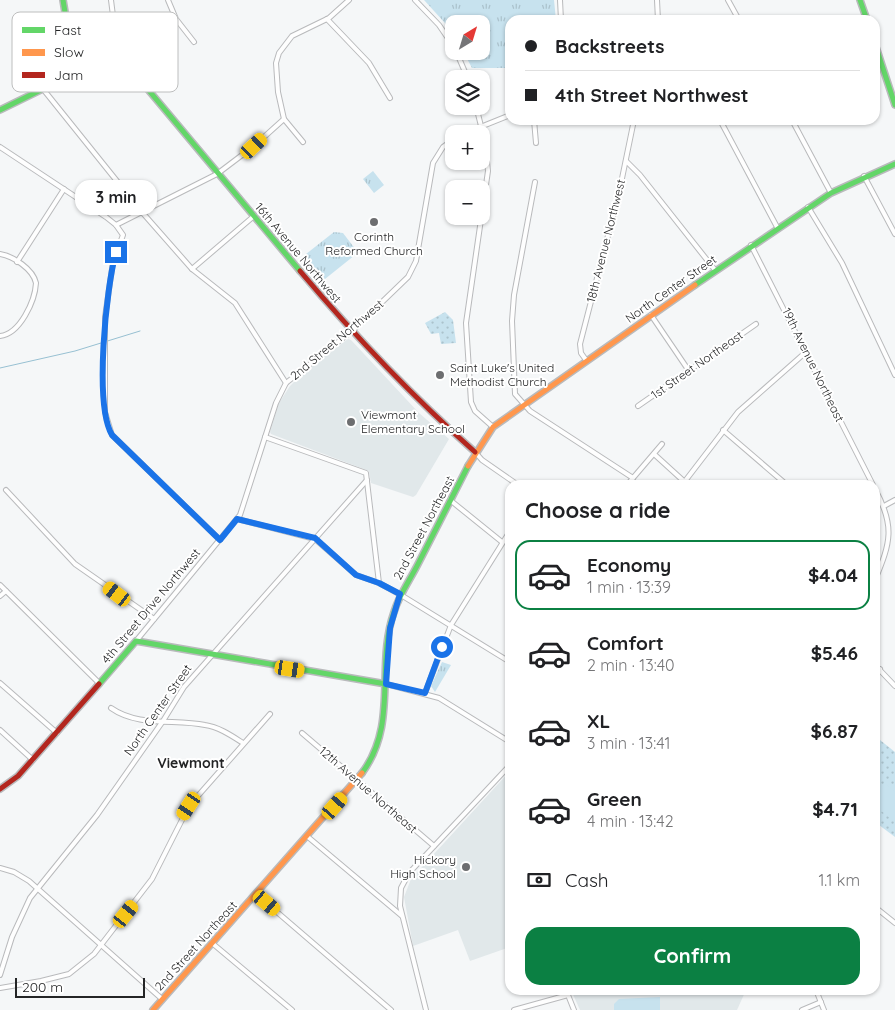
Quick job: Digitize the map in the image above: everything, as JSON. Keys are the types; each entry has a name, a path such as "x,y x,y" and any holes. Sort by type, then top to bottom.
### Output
{"main road":[{"path":"860,0 865,15"},
{"path":"880,60 895,106"},
{"path":"0,110 36,92"},
{"name":"16th Avenue Northwest","path":"150,92 217,174 352,330 427,410 475,452"},
{"name":"North Center Street","path":"475,452 493,427 523,404 777,227 831,192 895,164"},
{"name":"2nd Street Northeast","path":"152,1010 308,837 357,780 376,752 382,722 390,628 400,594 475,452"},
{"path":"136,641 386,684"},
{"name":"4th Street Drive Northwest","path":"0,789 18,776 33,760 136,641"}],"street":[{"path":"168,0 173,12"},
{"path":"341,0 344,4"},
{"path":"303,142 284,120 278,92 276,63 278,53 292,36 328,19 348,0"},
{"path":"415,0 439,25 445,34"},
{"path":"560,0 562,15"},
{"path":"657,0 658,15"},
{"path":"728,0 736,15"},
{"path":"328,19 369,63 390,98"},
{"path":"178,22 194,42"},
{"path":"44,92 141,212 192,270 235,304 286,383"},
{"path":"478,115 481,125 505,118"},
{"path":"116,225 217,174 284,120"},
{"path":"534,125 536,144"},
{"name":"18th Avenue Northwest","path":"586,360 581,353 580,344 626,161 633,125"},
{"path":"723,125 777,227"},
{"path":"795,125 831,192"},
{"name":"2nd Street Northwest","path":"286,383 352,330 403,283 412,270 416,261 433,162 445,145"},
{"path":"0,147 116,225 123,235 113,262 107,298 104,349 105,412 110,430 220,540"},
{"path":"626,161 640,175 715,270"},
{"path":"487,170 487,189 466,312 466,337 471,402 475,411 493,427"},
{"path":"864,176 895,234"},
{"path":"534,182 512,308 514,390 530,411 633,478 662,444"},
{"path":"17,262 64,189"},
{"path":"808,207 842,263 895,375"},
{"path":"192,270 254,216"},
{"name":"19th Avenue Northeast","path":"751,245 870,480"},
{"path":"0,254 17,262 34,277 36,287 17,327 11,333 0,336"},
{"path":"651,315 689,371"},
{"name":"1st Street Northeast","path":"638,406 756,324"},
{"path":"685,480 723,430 751,399 806,352"},
{"name":"4th Street Drive Northwest","path":"136,641 237,519 245,503 276,403 286,383"},
{"path":"723,430 781,480"},
{"path":"265,437 366,473 379,583"},
{"path":"475,452 482,460 511,480"},
{"path":"654,454 680,480"},
{"name":"North Center Street","path":"0,975 20,917 37,888 97,815 163,721 184,687 367,480"},
{"path":"6,490 76,564 154,619"},
{"path":"880,498 884,506 890,531 880,564"},
{"path":"450,500 502,542"},
{"path":"884,506 895,500"},
{"path":"237,519 315,538 356,575 379,583 400,594 505,659"},
{"path":"425,693 451,625 505,538"},
{"path":"0,585 99,683"},
{"path":"0,596 6,591"},
{"path":"880,670 895,686"},
{"path":"0,683 57,733"},
{"path":"386,684 425,693 447,702 505,739"},
{"path":"111,708 134,719 205,725 218,729 243,743"},
{"path":"0,988 69,974 87,961 102,945 152,879 189,806 270,714"},
{"path":"0,730 33,760"},
{"name":"12th Avenue Northeast","path":"302,733 434,846"},
{"path":"426,1010 402,916 400,902 403,882 505,770"},
{"path":"308,837 402,916"},
{"path":"0,868 14,872 37,888 162,999"},
{"path":"256,894 391,1010"},
{"path":"880,911 895,923"},
{"path":"212,943 292,1010"},
{"path":"514,1010 568,995 574,1010"},
{"path":"818,995 824,1010"},
{"path":"802,1010 821,1002"}],"shaded area":[{"name":"Viewmont Elementary School","path":"348,339 419,413 449,439 413,497 371,483 369,471 270,432 279,403 290,386 307,369"},
{"name":"Hickory High School","path":"505,776 505,949 470,961 458,930 413,946 404,897 411,879"},
{"path":"573,995 744,995 737,1010 580,1010"}],"green space":[{"path":"424,0 554,0 556,15 505,15 505,68 472,68 468,60 490,60 490,15 445,15 445,23"},
{"path":"373,171 384,185 374,193 363,179"},
{"path":"334,232 343,233 356,250 355,255 320,283 301,258"},
{"path":"445,312 453,320 456,343 441,344 439,333 431,334 425,323"},
{"path":"442,662 451,665 435,692 431,686"},
{"path":"880,740 895,752 895,837 880,826"},
{"path":"886,784 895,792 895,822 880,810 880,792"},
{"path":"660,997 660,1010 614,1010 614,1004 619,999"}],"waterway":[{"path":"0,368 75,351 140,331"}],"traffic: fast":[{"path":"63,0 65,12"},
{"path":"860,0 865,15"},
{"path":"880,59 895,105"},
{"path":"0,110 37,92"},
{"path":"150,92 300,271"},
{"path":"695,285 831,193 895,164"},
{"path":"362,773 373,754 380,734 385,694 386,653 396,606 468,466"},
{"path":"99,684 136,641 386,684"}],"traffic: slow":[{"path":"468,466 493,427 695,285"},
{"path":"153,1010 362,773"}],"traffic: jam":[{"path":"300,271 384,364 475,452"},
{"path":"0,789 18,776 99,684"}],"place":[{"name":"Corinth Reformed Church","path":"374,222"},
{"name":"Saint Luke's United Methodist Church","path":"440,375"},
{"name":"Viewmont Elementary School","path":"351,422"},
{"name":"Hickory High School","path":"466,867"}],"district":[{"name":"Viewmont","path":"191,763"}],"route":[{"path":"116,252 107,298 104,346 105,412 107,424 112,435 220,540 237,519 315,538 356,575 379,583 400,594 390,628 386,684 425,693 442,647"}]}
